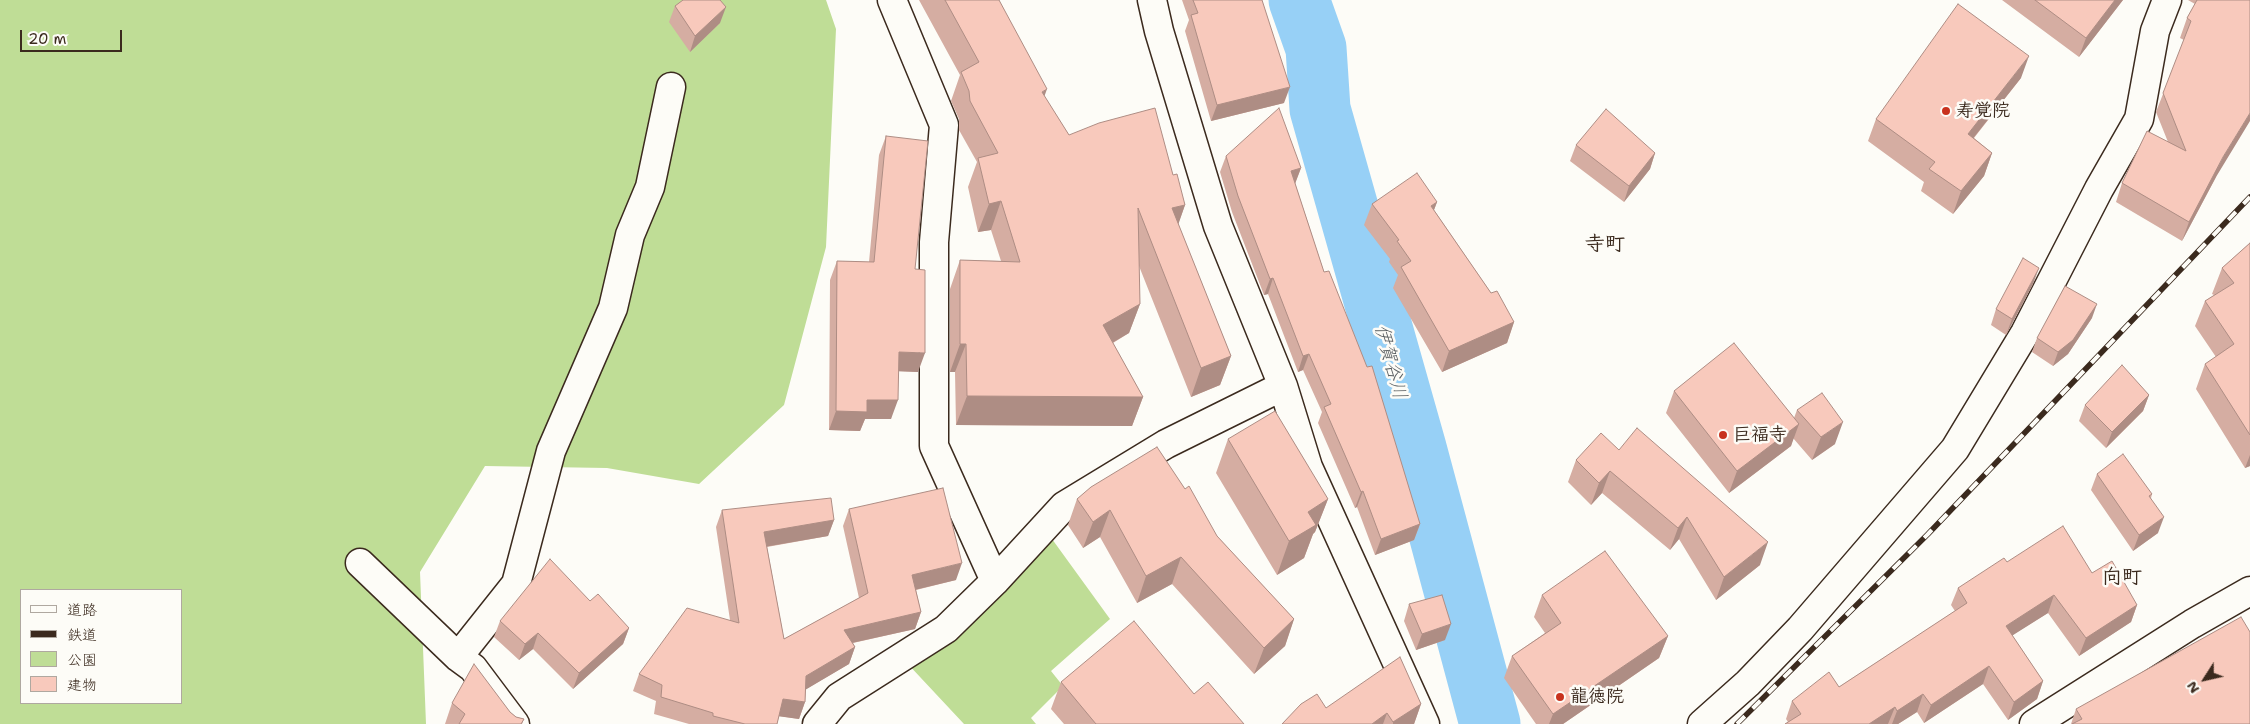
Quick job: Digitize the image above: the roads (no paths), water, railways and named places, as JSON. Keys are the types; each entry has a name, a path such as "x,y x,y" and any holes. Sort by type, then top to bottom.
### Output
{"street":[{"path":"892,0 944,125 934,242 934,446 996,581"},
{"path":"1152,0 1159,32 1218,226 1283,386 1308,467 1424,724"},
{"path":"1702,724 1748,683 1800,629 1955,449 2025,333 2099,189 2139,119 2155,30 2167,0"},
{"path":"458,657 516,584 551,451 614,308 630,235 650,187 671,87"},
{"path":"817,724 839,697 946,629 996,581 1064,506 1166,444 1283,386"},
{"path":"360,563 458,657 474,668 515,724"},
{"path":"2034,724 2192,624 2250,591"}],"waterway":[{"name":"伊賀谷川","path":"1299,0 1316,48 1320,109 1416,448 1490,724"}],"railway":[{"path":"1737,724 1928,534 2250,197"}],"place":[{"name":"寿覚院","path":"1946,111"},
{"name":"巨福寺","path":"1723,435"},
{"name":"龍徳院","path":"1560,697"}],"district":[{"name":"寺町","path":"1605,245"},
{"name":"向町","path":"2122,578"}]}
